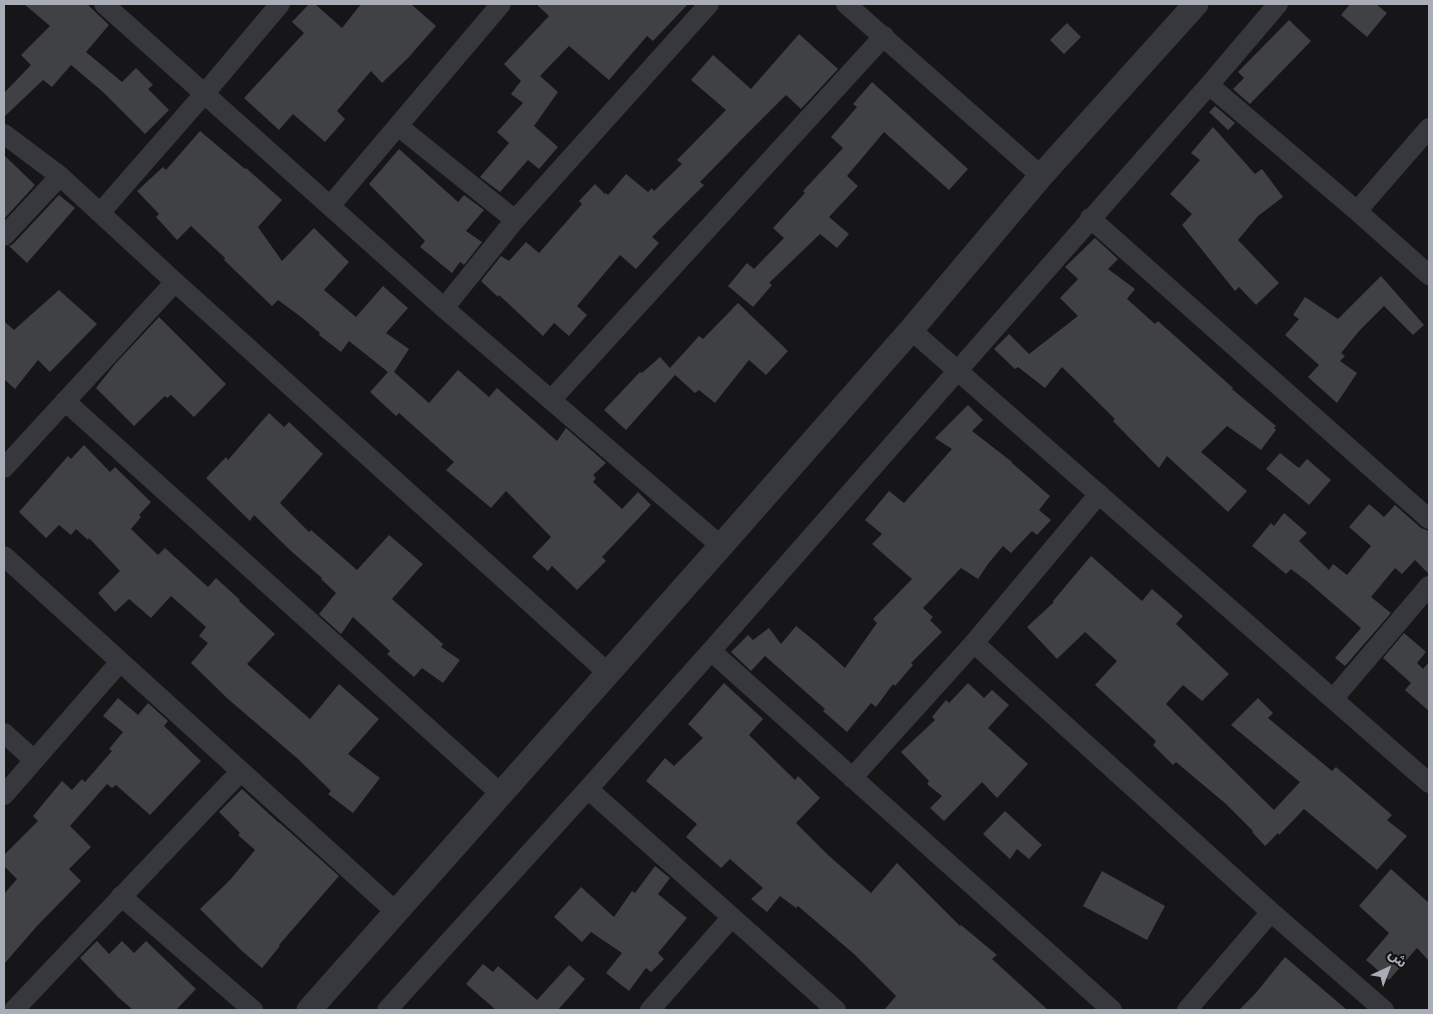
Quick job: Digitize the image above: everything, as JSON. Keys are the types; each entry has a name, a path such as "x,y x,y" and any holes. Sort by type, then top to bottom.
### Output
{"street":[{"path":"104,4 444,308 721,546"},
{"path":"100,213 280,4"},
{"path":"330,206 501,4"},
{"path":"444,308 515,220 709,4"},
{"path":"846,4 1041,176"},
{"path":"309,1010 911,330 1041,176 1196,4"},
{"path":"387,1010 711,651 1278,4"},
{"path":"551,400 884,36"},
{"path":"1209,85 1429,275"},
{"path":"398,126 515,220"},
{"path":"1357,211 1429,128"},
{"path":"4,134 60,176 608,673"},
{"path":"4,236 60,176"},
{"path":"1090,218 1429,519"},
{"path":"4,468 175,282"},
{"path":"911,330 1429,783"},
{"path":"65,401 501,794"},
{"path":"852,778 974,643 1098,494"},
{"path":"4,556 396,912"},
{"path":"1333,699 1429,586"},
{"path":"974,643 1271,912 1384,1010"},
{"path":"711,651 1112,1010"},
{"path":"4,795 120,662"},
{"path":"4,733 34,760"},
{"path":"14,1010 241,771"},
{"path":"588,789 836,1010"},
{"path":"121,896 253,1010"},
{"path":"1187,1010 1271,912"},
{"path":"650,1010 732,917"}],"building":[{"path":"24,4 87,4 109,25 86,52 122,82 136,68 153,85 148,89 169,110 145,134 103,92 71,65 52,87 43,80 4,117 4,93 31,65 21,55 50,26"},
{"path":"309,4 315,4 342,28 361,4 411,4 436,26 408,58 382,83 371,71 337,111 345,119 325,142 293,114 279,130 244,98 304,33 292,22"},
{"path":"536,4 688,4 653,41 647,36 609,80 569,46 540,76 558,92 534,126 558,147 539,169 528,160 500,192 480,177 509,143 497,132 523,103 511,94 521,81 504,64 549,16"},
{"path":"1350,4 1376,4 1387,13 1367,37 1341,15"},
{"path":"1289,20 1311,41 1250,104 1233,89 1244,78 1238,72"},
{"path":"1067,23 1081,37 1064,54 1050,40"},
{"path":"799,34 838,69 801,109 786,95 700,182 704,185 652,237 659,243 636,269 620,255 577,306 587,315 569,336 554,323 543,336 481,281 501,256 509,261 526,242 539,253 582,204 579,201 595,184 608,195 626,174 648,192 652,188 654,191 682,164 677,160 726,110 691,80 713,55 751,89"},
{"path":"872,82 968,169 949,190 884,132 847,176 858,186 829,217 849,234 837,248 820,234 769,283 772,285 753,307 728,286 747,263 754,269 784,238 773,228 805,193 803,191 843,148 831,137 857,107 853,104"},
{"path":"1215,106 1235,123 1228,130 1209,112"},
{"path":"1213,127 1255,174 1262,169 1283,197 1258,216 1238,240 1279,283 1256,305 1239,287 1235,291 1182,225 1192,214 1170,194 1200,160 1191,153"},
{"path":"200,131 282,200 258,227 282,261 314,228 349,262 324,290 356,317 383,286 408,308 386,333 409,349 394,372 429,403 458,370 489,397 497,388 557,441 566,428 606,463 593,475 596,478 593,482 622,509 638,492 651,505 602,557 606,561 577,590 552,566 548,571 532,557 551,537 506,491 491,508 446,470 454,462 399,413 396,416 370,392 388,372 349,341 341,352 319,335 320,333 301,317 278,300 272,306 191,226 177,240 156,217 159,214 137,191 163,167 166,170"},
{"path":"399,149 458,202 464,195 484,210 466,231 482,242 464,265 460,262 452,273 420,247 425,241 369,184"},
{"path":"4,155 35,185 4,219"},
{"path":"59,195 75,208 27,263 9,246"},
{"path":"1095,238 1118,259 1108,269 1135,289 1127,299 1155,324 1158,321 1232,389 1276,426 1274,428 1276,430 1261,450 1227,426 1201,452 1247,491 1228,512 1167,456 1159,468 1113,421 1115,419 1062,367 1045,388 1018,367 1015,369 994,349 1009,334 1029,354 1078,316 1060,298 1078,279 1065,267"},
{"path":"1381,276 1424,325 1413,335 1384,306 1360,330 1341,353 1345,356 1340,361 1357,373 1337,403 1308,377 1319,365 1285,335 1299,319 1293,315 1305,297 1338,319"},
{"path":"59,290 97,324 50,372 38,360 15,389 4,379 4,321 14,330"},
{"path":"738,303 788,351 766,375 749,360 715,403 699,390 695,393 675,375 626,430 604,410 640,372 642,373 660,357 670,368 699,336 703,339"},
{"path":"159,317 226,384 194,417 171,395 167,398 165,396 134,426 96,388 115,364"},
{"path":"968,405 983,420 972,431 1012,462 1050,496 1039,510 1051,520 1037,535 1032,531 1011,553 1003,546 978,579 961,568 923,608 933,617 930,620 942,632 911,663 913,665 895,686 893,684 876,707 871,703 847,732 823,711 825,709 765,656 751,671 731,652 748,635 753,640 769,628 781,644 796,626 845,668 877,623 873,619 912,579 872,544 882,534 865,520 889,491 904,503 952,449 935,438"},
{"path":"269,413 284,427 289,422 323,454 280,503 309,532 311,530 357,570 389,535 423,564 392,599 443,644 441,647 460,660 443,683 422,668 414,677 387,654 390,651 353,617 341,634 319,614 336,593 254,515 250,521 206,478 226,457 228,460"},
{"path":"84,445 110,472 115,467 151,502 139,515 141,517 131,529 158,555 165,548 208,587 216,578 275,634 247,664 310,719 339,684 379,719 348,754 380,778 353,813 328,794 331,791 298,759 228,699 191,663 208,643 199,636 206,627 171,596 151,618 129,599 115,612 98,593 120,571 89,538 88,540 76,529 71,535 59,525 46,538 19,512 68,456 71,459"},
{"path":"1280,453 1299,468 1307,459 1331,480 1309,505 1266,469"},
{"path":"1369,504 1384,517 1395,505 1421,528 1429,531 1429,574 1415,560 1402,574 1395,568 1371,597 1391,613 1345,666 1335,658 1361,628 1291,569 1286,574 1252,546 1271,523 1274,526 1284,513 1307,533 1299,541 1329,570 1333,564 1347,575 1371,546 1349,527"},
{"path":"1091,556 1142,601 1152,589 1183,616 1176,624 1229,674 1202,701 1183,685 1166,704 1274,810 1300,782 1231,725 1258,698 1273,713 1268,718 1332,771 1336,767 1392,815 1387,820 1407,836 1377,870 1304,809 1279,835 1278,833 1265,846 1226,804 1176,762 1173,765 1153,745 1156,741 1095,685 1117,661 1085,632 1057,659 1027,627 1054,602"},
{"path":"1404,633 1426,652 1417,663 1423,669 1429,662 1429,711 1405,690 1411,683 1383,658"},
{"path":"724,683 763,719 749,735 795,780 798,776 820,798 796,823 827,854 871,893 897,863 960,926 997,955 992,959 1048,1010 884,1010 896,996 854,954 798,906 796,908 780,896 767,912 751,899 763,888 730,859 721,868 686,837 697,824 646,781 665,758 674,766 703,738 688,724"},
{"path":"968,683 984,698 992,690 1009,705 988,728 1028,764 997,798 982,782 944,821 930,808 942,796 927,784 929,781 901,752 935,720 932,717 946,700 949,703"},
{"path":"118,698 138,715 148,703 168,721 164,726 201,761 150,815 116,785 112,788 107,784 70,826 91,847 69,869 81,881 37,926 4,964 4,894 17,879 4,866 4,855 38,821 33,816 62,781 72,790 82,779 85,782 112,751 109,749 123,732 103,716"},
{"path":"242,789 339,876 279,945 262,968 200,909 230,880 255,850 238,835 240,833 219,812"},
{"path":"1005,811 1042,845 1029,859 1017,849 1010,859 983,834"},
{"path":"655,866 670,878 658,894 687,918 658,953 664,959 651,972 646,968 629,991 606,973 622,953 591,932 582,942 554,917 581,887 614,917 632,891 635,893"},
{"path":"1391,869 1429,903 1429,961 1417,948 1389,980 1366,960 1389,933 1359,906"},
{"path":"1102,871 1165,906 1147,940 1083,906"},
{"path":"97,941 109,954 122,941 134,953 146,941 196,989 176,1010 133,1010 80,958"},
{"path":"1285,957 1347,1010 1239,1010 1255,994"},
{"path":"483,964 493,972 498,966 537,1000 569,965 585,979 558,1010 496,1010 466,984"}]}
